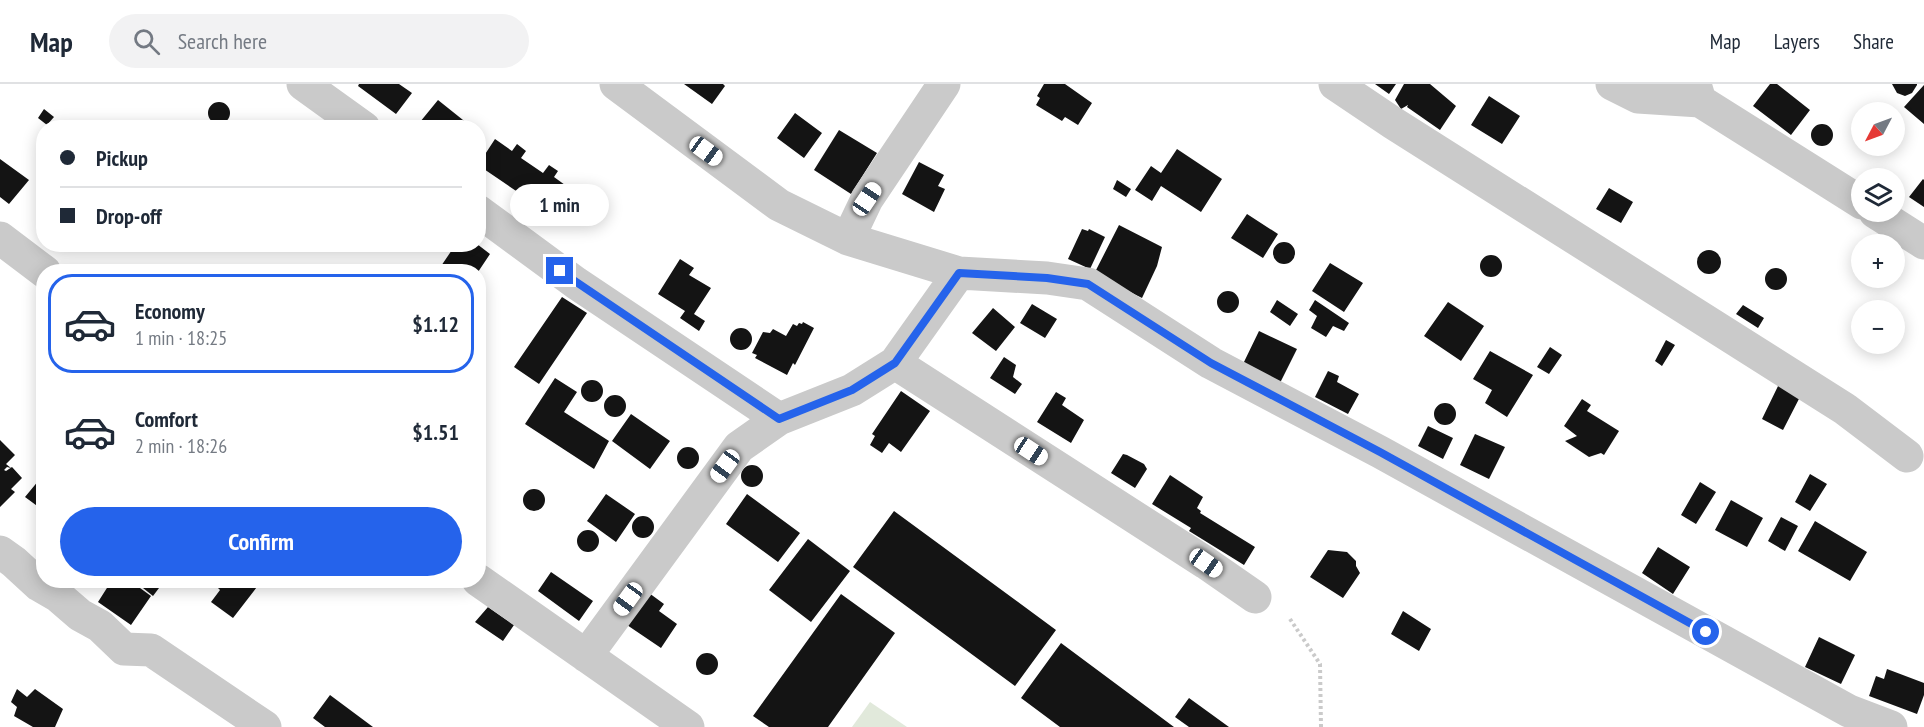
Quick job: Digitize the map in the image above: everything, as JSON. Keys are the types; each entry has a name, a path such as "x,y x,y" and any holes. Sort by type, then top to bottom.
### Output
{"street":[{"path":"303,84 353,120"},
{"path":"616,84 779,205 848,239 959,273 1047,278 1088,284 1211,363 1391,458 1849,711 1891,727"},
{"path":"848,239 867,199 944,84"},
{"path":"1335,84 1845,409 1907,456"},
{"path":"1612,84 1638,96 1697,92 1851,196"},
{"path":"486,217 586,289 779,419"},
{"path":"1891,222 1924,243"},
{"path":"0,238 36,265"},
{"path":"586,656 739,447 779,419 852,390 895,363 959,273"},
{"path":"895,363 1206,563 1255,597"},
{"path":"0,552 36,582"},
{"path":"486,586 688,727"},
{"path":"44,588 99,626 124,649 151,650 265,727"}],"path":[{"path":"1290,619 1320,664 1321,727"}],"shaded area":[{"path":"870,702 907,727 852,727"}],"building":[{"path":"359,84 399,84 412,93 396,114 358,86"},
{"path":"684,84 723,84 725,86 712,104"},
{"path":"1044,84 1065,84 1092,103 1078,125 1065,117 1062,121 1036,105 1040,98 1037,96"},
{"path":"1375,84 1396,84 1389,94"},
{"path":"1404,84 1430,84 1456,106 1440,130 1407,107 1408,105 1401,109 1395,100"},
{"path":"1770,84 1777,84 1810,110 1791,135 1753,106"},
{"path":"1892,84 1917,85 1912,93 1905,96 1897,93"},
{"path":"1924,85 1924,124 1905,106"},
{"path":"1489,96 1520,116 1502,144 1471,125"},
{"path":"438,100 463,120 422,120"},
{"path":"215,103 223,103 229,109 228,120 210,120 209,117 209,109"},
{"path":"44,109 54,117 51,120 38,118"},
{"path":"795,113 822,133 804,158 777,138"},
{"path":"1822,124 1830,127 1833,135 1830,143 1822,146 1814,143 1811,135 1814,127"},
{"path":"839,130 877,153 851,194 814,170"},
{"path":"495,139 512,151 517,144 526,151 521,158 543,173 549,165 558,171 554,177 565,185 548,209 528,195 531,190 527,188 522,195 486,170 486,153"},
{"path":"1177,149 1222,179 1201,212 1161,186 1152,201 1135,190 1151,166 1161,173"},
{"path":"0,159 29,180 9,204 0,197"},
{"path":"919,162 944,175 938,186 945,189 934,212 902,194"},
{"path":"1117,180 1131,189 1126,197 1113,189"},
{"path":"1924,180 1924,207 1909,197"},
{"path":"1609,188 1633,202 1621,223 1596,209"},
{"path":"1247,214 1278,234 1263,258 1231,238"},
{"path":"1119,225 1162,247 1157,266 1142,298 1094,274"},
{"path":"1082,229 1088,231 1089,229 1105,237 1090,269 1068,259"},
{"path":"1284,242 1292,245 1295,253 1292,261 1284,264 1276,261 1273,253 1276,245"},
{"path":"1709,250 1714,251 1720,257 1720,267 1714,273 1709,274 1704,273 1698,267 1697,262 1698,257 1704,251"},
{"path":"486,251 490,254 483,264 442,264 451,252"},
{"path":"1491,255 1499,258 1502,266 1499,274 1491,277 1483,274 1480,266 1483,258"},
{"path":"680,259 694,268 689,275 711,288 694,314 705,321 699,331 680,318 685,311 658,294"},
{"path":"1330,263 1363,283 1344,312 1312,291"},
{"path":"1776,268 1784,271 1787,279 1784,287 1776,290 1768,287 1765,279 1768,271"},
{"path":"1228,291 1236,294 1239,302 1236,310 1228,313 1220,310 1217,302 1220,294"},
{"path":"562,297 587,313 539,384 514,367"},
{"path":"1277,300 1298,314 1290,326 1270,312"},
{"path":"1315,300 1349,323 1344,331 1333,326 1326,337 1311,328 1317,316 1309,310"},
{"path":"1448,302 1484,326 1461,361 1424,336"},
{"path":"1032,304 1057,319 1045,338 1020,323"},
{"path":"1743,305 1764,318 1758,328 1736,314"},
{"path":"993,308 1015,327 996,351 972,333"},
{"path":"803,322 814,328 795,365 793,363 787,375 755,358 757,355 752,353 763,332 770,333 773,329 786,336 793,324 797,326"},
{"path":"741,328 749,331 752,339 749,347 741,350 733,347 730,339 733,331"},
{"path":"1259,331 1297,349 1280,383 1243,364"},
{"path":"1666,340 1675,345 1662,366 1655,361"},
{"path":"1550,347 1562,355 1549,374 1537,367"},
{"path":"1490,351 1533,375 1507,417 1485,403 1492,390 1473,379"},
{"path":"1004,357 1016,365 1013,377 1022,384 1015,394 990,378"},
{"path":"1328,371 1339,376 1337,382 1359,394 1348,414 1315,397"},
{"path":"555,378 577,392 564,412 609,441 594,469 525,424"},
{"path":"592,380 600,383 603,391 600,399 592,402 584,399 581,391 584,383"},
{"path":"1779,384 1801,395 1783,430 1762,419"},
{"path":"901,391 930,411 901,452 889,443 882,453 870,445 875,436 872,434"},
{"path":"1056,392 1066,398 1062,405 1084,420 1071,443 1037,422"},
{"path":"615,395 623,398 626,406 623,414 615,417 607,414 604,406 607,398"},
{"path":"1582,399 1591,405 1587,411 1619,431 1604,455 1601,453 1589,457 1565,441 1577,436 1564,426"},
{"path":"1445,403 1453,406 1456,414 1453,422 1445,425 1437,422 1434,414 1437,406"},
{"path":"631,414 670,441 650,469 612,441"},
{"path":"1428,426 1453,438 1443,459 1418,446"},
{"path":"1475,434 1505,447 1489,479 1460,465"},
{"path":"0,440 15,455 6,464 12,467 22,478 11,489 15,492 0,507"},
{"path":"688,447 696,450 699,458 696,466 688,469 680,466 677,458 680,450"},
{"path":"1123,454 1144,464 1147,469 1135,488 1111,473"},
{"path":"752,465 760,468 763,476 760,484 752,487 744,484 741,476 744,468"},
{"path":"1810,474 1827,484 1810,511 1795,502"},
{"path":"1170,475 1203,497 1197,508 1201,511 1200,513 1255,547 1244,565 1189,531 1191,528 1152,504"},
{"path":"1700,482 1716,492 1696,524 1681,515"},
{"path":"36,484 36,505 25,497"},
{"path":"534,489 542,492 545,500 542,508 534,511 526,508 523,500 526,492"},
{"path":"606,494 635,514 616,542 587,521"},
{"path":"747,494 800,533 778,562 726,524"},
{"path":"1731,500 1763,518 1747,547 1715,530"},
{"path":"894,511 1056,630 1015,686 853,567"},
{"path":"643,516 651,519 654,527 651,535 643,538 635,535 632,527 635,519"},
{"path":"1781,517 1798,526 1785,551 1768,541"},
{"path":"1815,521 1867,552 1850,581 1798,551"},
{"path":"588,530 596,533 599,541 596,549 588,552 580,549 577,541 580,533"},
{"path":"808,539 850,571 811,622 769,590"},
{"path":"1658,547 1690,567 1673,594 1642,573"},
{"path":"1328,550 1347,552 1356,561 1360,573 1343,598 1310,577"},
{"path":"551,572 593,601 579,621 538,591"},
{"path":"107,588 140,588 151,596 131,625 98,602"},
{"path":"143,588 159,588 153,596"},
{"path":"218,588 256,588 233,618 211,602 220,590"},
{"path":"649,593 664,604 659,611 677,624 661,648 627,625"},
{"path":"841,594 895,633 828,727 769,727 753,716"},
{"path":"488,607 514,625 503,641 475,622"},
{"path":"1403,611 1431,629 1419,651 1391,634"},
{"path":"1819,637 1855,655 1841,684 1805,667"},
{"path":"1061,643 1174,727 1060,727 1021,698"},
{"path":"707,653 715,656 718,664 715,672 707,675 699,672 696,664 699,656"},
{"path":"1887,669 1924,683 1924,695 1917,714 1869,696 1876,676 1884,679"},
{"path":"17,689 27,697 35,689 63,709 55,727 33,727 14,716 17,707 11,702"},
{"path":"330,695 373,727 325,727 313,718"},
{"path":"1189,698 1229,727 1189,727 1175,717"}],"route":[{"path":"560,271 779,419 852,390 895,363 959,273 1047,278 1088,284 1211,363 1380,452 1706,632"}]}
